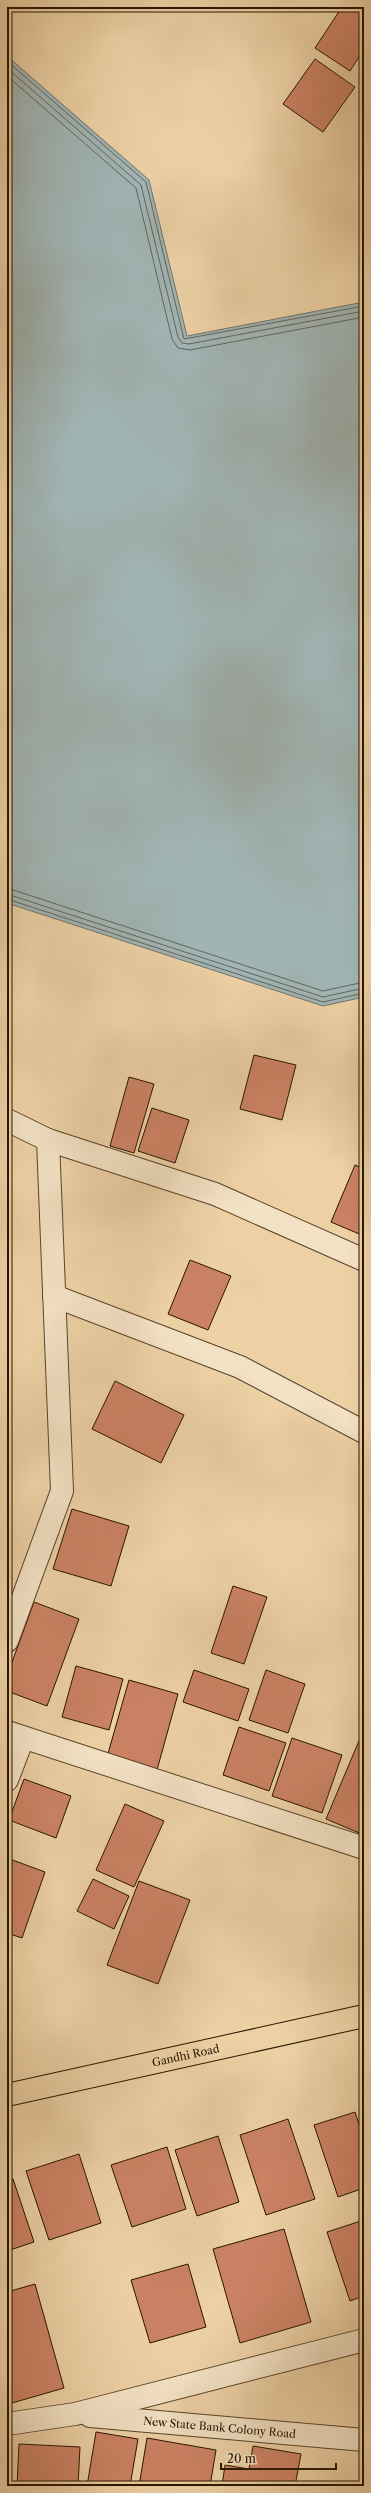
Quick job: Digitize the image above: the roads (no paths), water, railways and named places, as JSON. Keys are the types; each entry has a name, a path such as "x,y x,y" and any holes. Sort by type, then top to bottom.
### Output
{"main road":[{"name":"Gandhi Road","path":"7,2095 364,2016"}],"street":[{"path":"7,1120 48,1140 215,1194 364,1260"},
{"path":"7,1641 62,1491 48,1140"},
{"path":"54,1296 240,1367 364,1432"},
{"path":"7,1780 15,1735 364,1848"},
{"path":"7,2424 75,2414 364,2340"},
{"name":"New State Bank Colony Road","path":"75,2414 364,2440"}],"water":[{"path":"7,56 149,180 187,336 364,302 364,997 323,1006 7,903"}]}
